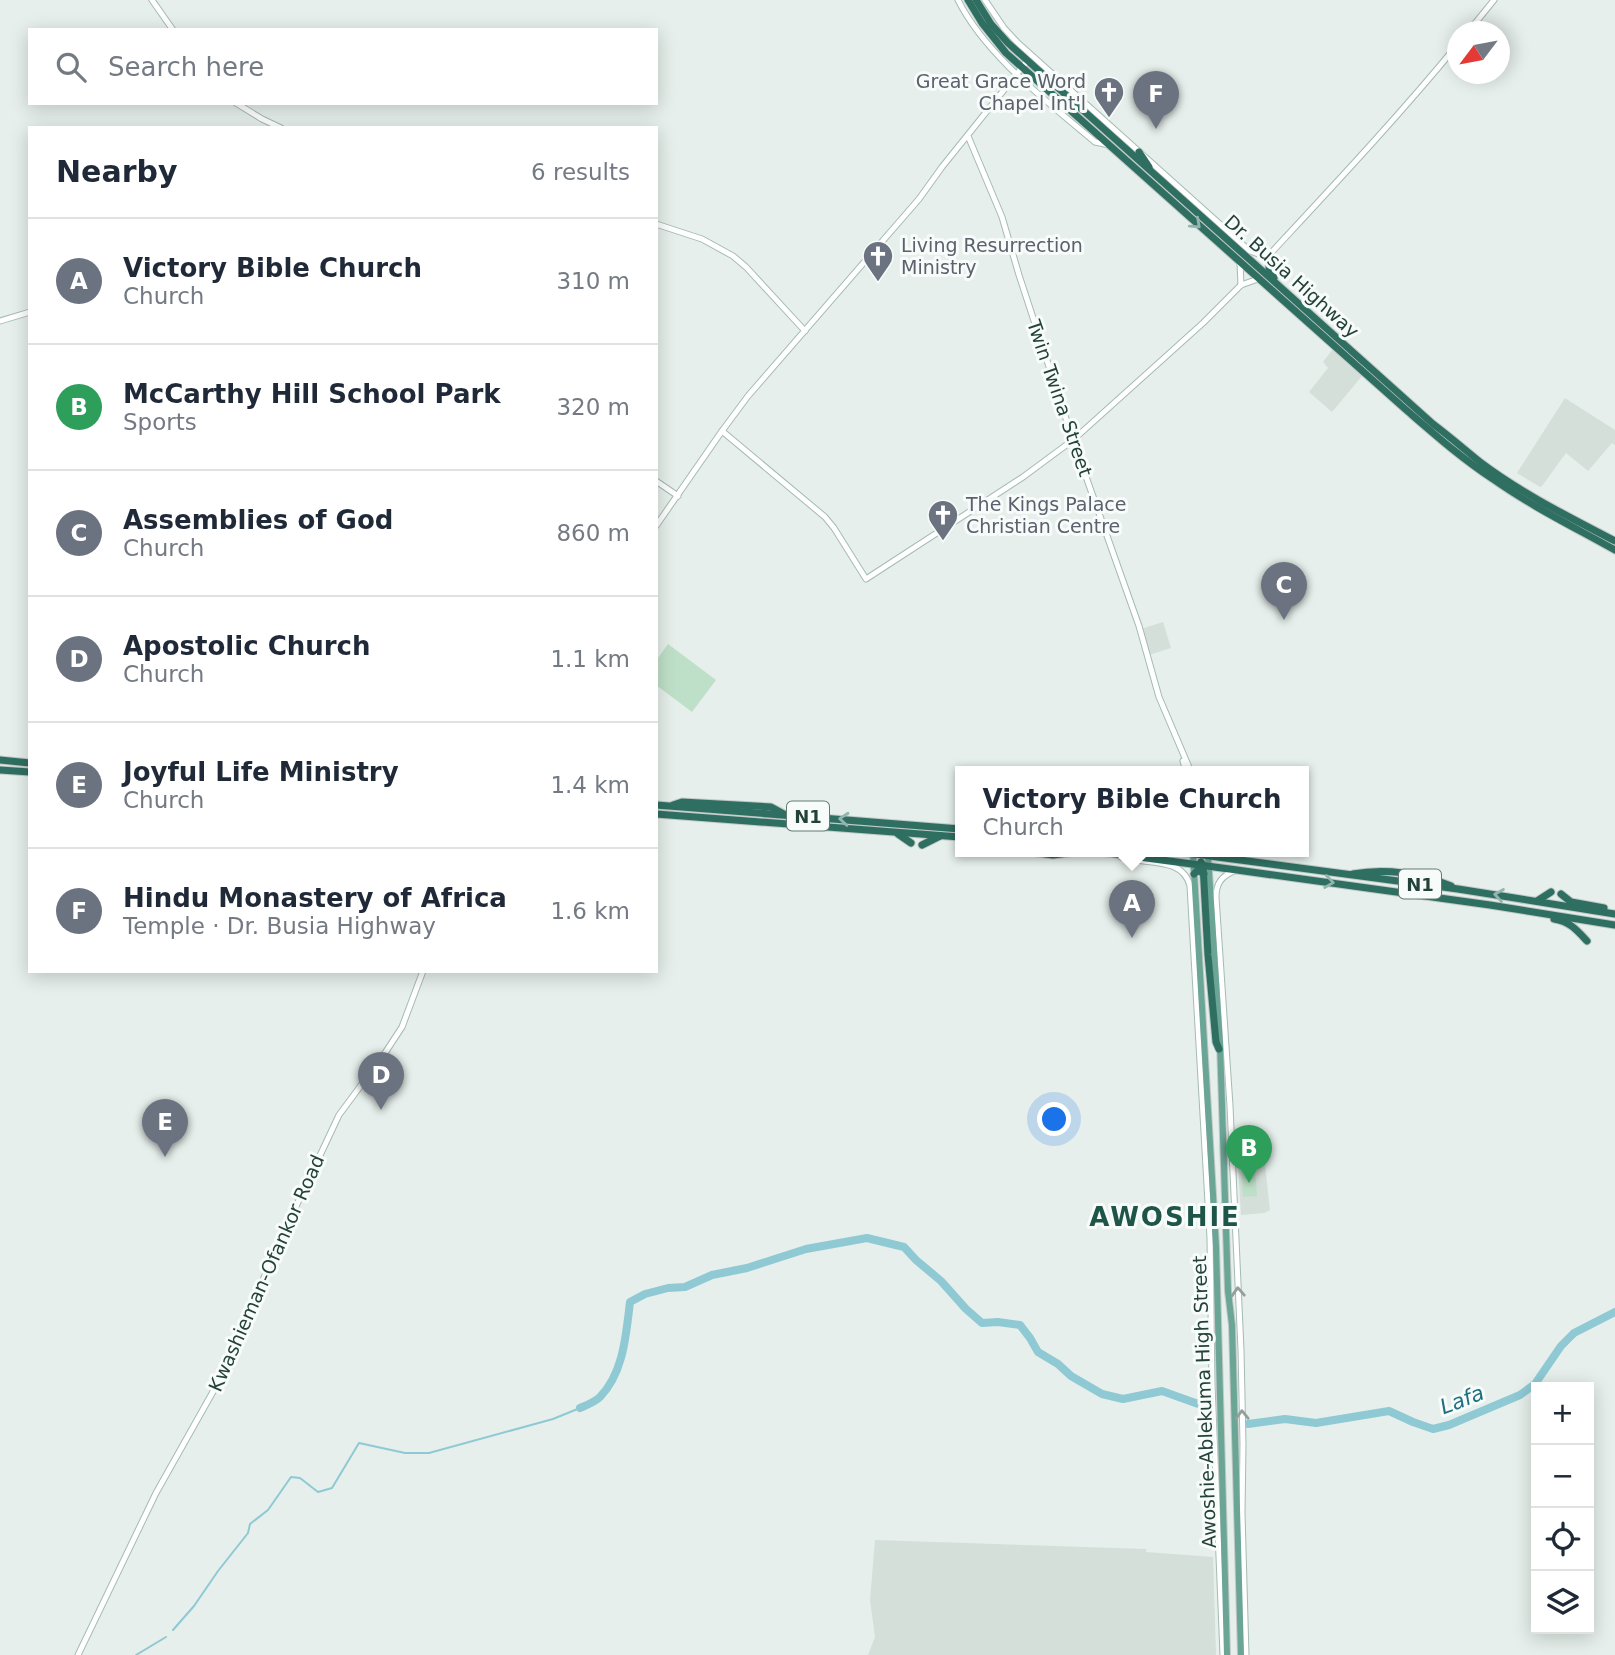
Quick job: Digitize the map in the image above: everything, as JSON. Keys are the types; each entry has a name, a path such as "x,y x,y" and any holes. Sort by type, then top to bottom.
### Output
{"highway":[{"name":"Dr. Busia Highway","path":"968,0 990,35 1019,71 1109,145 1404,408 1472,464 1522,498 1615,550"},
{"name":"Dr. Busia Highway","path":"976,0 1000,34 1420,413 1481,463 1553,508 1615,541"},
{"path":"990,35 1022,62 1028,60"},
{"path":"1019,71 1033,73 1074,110 1089,115"},
{"path":"1139,152 1149,167"},
{"path":"1270,254 1269,268 1277,285"},
{"path":"0,760 28,763"},
{"path":"0,770 28,772"},
{"name":"N1","path":"658,805 955,828"},
{"name":"N1","path":"658,814 955,837"},
{"path":"894,832 911,843"},
{"path":"922,845 941,836"},
{"name":"N1","path":"1141,857 1193,864 1205,869 1237,870 1615,925"},
{"path":"1196,857 1205,869 1212,996 1219,1049"},
{"name":"N1","path":"1222,857 1458,889 1614,914"},
{"path":"1230,857 1235,860"},
{"path":"1194,874 1205,869"},
{"path":"1536,901 1551,892"},
{"path":"1561,894 1571,902 1602,908 1614,914"},
{"path":"1490,905 1567,922 1587,941 1587,932 1594,922"}],"main road":[{"name":"Awoshie-Ablekuma High Street","path":"1193,857 1216,1247 1214,1320 1225,1655"},
{"path":"1205,869 1207,857"},
{"name":"Awoshie-Ablekuma High Street","path":"1219,1049 1224,1068 1228,1291 1235,1325 1244,1655"},
{"path":"1211,1159 1218,1155 1224,1156"}],"street":[{"path":"152,0 172,28"},
{"name":"Dr. Busia Highway","path":"958,0 977,30 1008,65 1019,71"},
{"path":"985,0 1004,28 1017,41 1139,152"},
{"path":"1477,21 1493,0"},
{"path":"1149,167 1250,251 1261,255 1270,254 1447,57"},
{"path":"658,523 748,396 919,199 1028,60"},
{"path":"1008,65 1011,71 1010,83"},
{"path":"239,105 277,126"},
{"name":"Twin Twina Street","path":"968,136 1002,218 1073,440 1139,626 1159,698 1186,766"},
{"path":"658,225 702,239 733,256 805,331"},
{"path":"1240,263 1241,285"},
{"path":"722,431 825,517 866,579 1023,477 1073,440 1203,323 1241,285 1258,279"},
{"path":"0,321 28,314"},
{"path":"658,482 678,496"},
{"name":"Awoshie-Ablekuma High Street","path":"1123,857 1134,861 1172,865 1185,874 1189,884 1214,1320"},
{"name":"Awoshie-Ablekuma High Street","path":"1235,1325 1233,1163 1224,1068 1216,897 1218,884 1226,874 1237,870"},
{"name":"Kwashieman-Ofankor Road","path":"78,1655 156,1493 228,1365 275,1251 337,1119 402,1027 422,973"}],"shaded area":[{"path":"1333,349 1362,376 1332,412 1309,392 1328,368 1323,362"},
{"path":"1565,398 1615,430 1615,445 1612,443 1588,471 1566,453 1540,487 1517,473"},
{"path":"1163,622 1171,648 1149,655 1141,629"},
{"path":"1265,1165 1270,1210 1241,1215 1238,1166"},
{"path":"875,1540 1146,1549 1146,1552 1213,1557 1216,1655 868,1655 875,1637 870,1600"}],"green space":[{"path":"668,644 716,680 692,712 658,686 658,658"},
{"path":"1255,1170 1257,1196 1243,1197 1241,1171"}],"waterway":[{"path":"580,1408 600,1397 614,1376 622,1352 630,1302 645,1294 685,1287 712,1275 747,1268 806,1249 867,1238 904,1247 982,1323 1020,1325 1038,1352 1102,1394 1123,1399 1162,1391 1201,1405"},
{"name":"Lafa","path":"1248,1424 1285,1419 1316,1423 1389,1411 1433,1429 1449,1425 1520,1395 1535,1384 1561,1346 1574,1333 1615,1312"},
{"path":"173,1630 248,1533 250,1524 268,1510 291,1477 300,1478 318,1492 332,1488 359,1443 405,1453 429,1453 553,1419 580,1408"},
{"path":"136,1655 166,1637"}],"place":[{"name":"Great Grace Word Chapel Int'l","path":"1109,119"},
{"name":"Hindu Monastery of Africa","path":"1156,129"},
{"name":"Living Resurrection Ministry","path":"878,283"},
{"name":"The Kings Palace Christian Centre","path":"943,542"},
{"name":"Assemblies of God","path":"1284,620"},
{"name":"Victory Bible Church","path":"1132,938"},
{"name":"Apostolic Church","path":"381,1110"},
{"name":"Joyful Life Ministry","path":"165,1157"},
{"name":"McCarthy Hill School Park","path":"1249,1183"}],"district":[{"name":"AWOSHIE","path":"1165,1217"}]}
